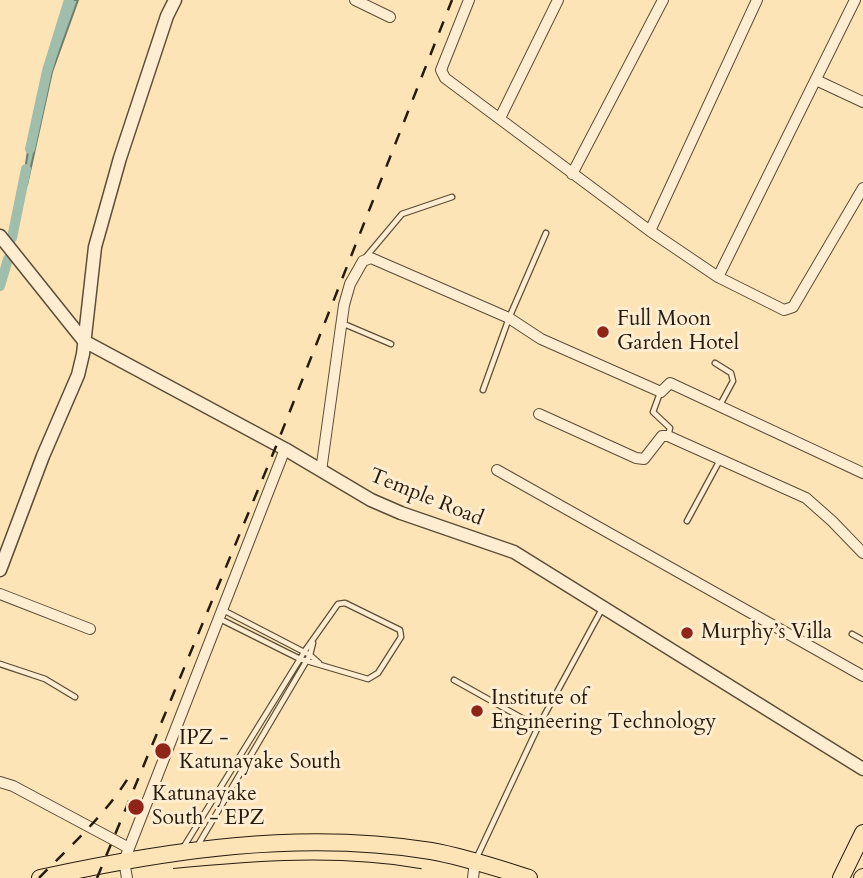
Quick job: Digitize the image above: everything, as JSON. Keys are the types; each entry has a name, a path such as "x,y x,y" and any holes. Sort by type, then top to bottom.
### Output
{"highway":[{"path":"174,878 241,871 343,869 420,878"}],"main road":[{"path":"841,878 863,833"},
{"path":"40,878 127,855 246,844 340,842 432,851 529,878"}],"street":[{"path":"0,570 43,456 73,391 81,365 90,272 103,214 152,60 175,0"},
{"path":"355,0 390,18"},
{"path":"469,0 441,70 445,78 650,231 718,277 784,310 793,307 863,188"},
{"path":"499,118 558,0"},
{"path":"572,174 663,0"},
{"path":"650,231 757,0"},
{"path":"718,277 855,0"},
{"path":"816,80 863,102"},
{"name":"Temple Road","path":"0,236 84,341 285,449 370,500 514,552 863,769"},
{"path":"321,471 341,323 350,284 363,261 371,258 509,317 541,339 661,393 670,383 863,473"},
{"path":"539,414 636,458 644,459 662,436 668,436 806,498 863,553"},
{"path":"127,878 127,855 285,449"},
{"path":"497,470 863,676"},
{"path":"0,594 89,629"},
{"path":"0,782 13,786 127,855"},
{"path":"188,851 202,878"},
{"path":"473,878 475,861"}],"lane":[{"path":"363,261 402,214 452,197"},
{"path":"484,390 509,317 546,233"},
{"path":"341,323 391,344"},
{"path":"715,363 731,373 733,381 720,406"},
{"path":"661,393 653,412 670,428 668,436"},
{"path":"687,521 720,459"},
{"path":"188,851 300,659 307,653 338,604 345,603 400,631 401,637 378,673 368,679 300,659 220,614"},
{"path":"475,861 538,727 603,608"},
{"path":"220,614 307,653 320,663"},
{"path":"852,634 863,640"},
{"path":"188,851 306,661 307,653"},
{"path":"0,664 45,678 75,697"},
{"path":"454,680 538,727"}],"shaded area":[{"path":"67,0 78,0 52,72 27,185 23,183 28,151 39,115 47,58 56,42"}],"waterway":[{"path":"30,149 47,71 69,0"},
{"path":"12,238 26,169"},
{"path":"0,286 8,259"}],"railway":[{"path":"97,878 277,444 452,0"},
{"path":"39,878 101,814 133,770"}],"place":[{"name":"Full Moon Garden Hotel","path":"603,332"},
{"name":"Murphy’s Villa","path":"687,633"},
{"name":"Institute of Engineering Technology","path":"477,711"},
{"name":"IPZ - Katunayake South","path":"163,751"},
{"name":"Katunayake South - EPZ","path":"136,807"}]}
